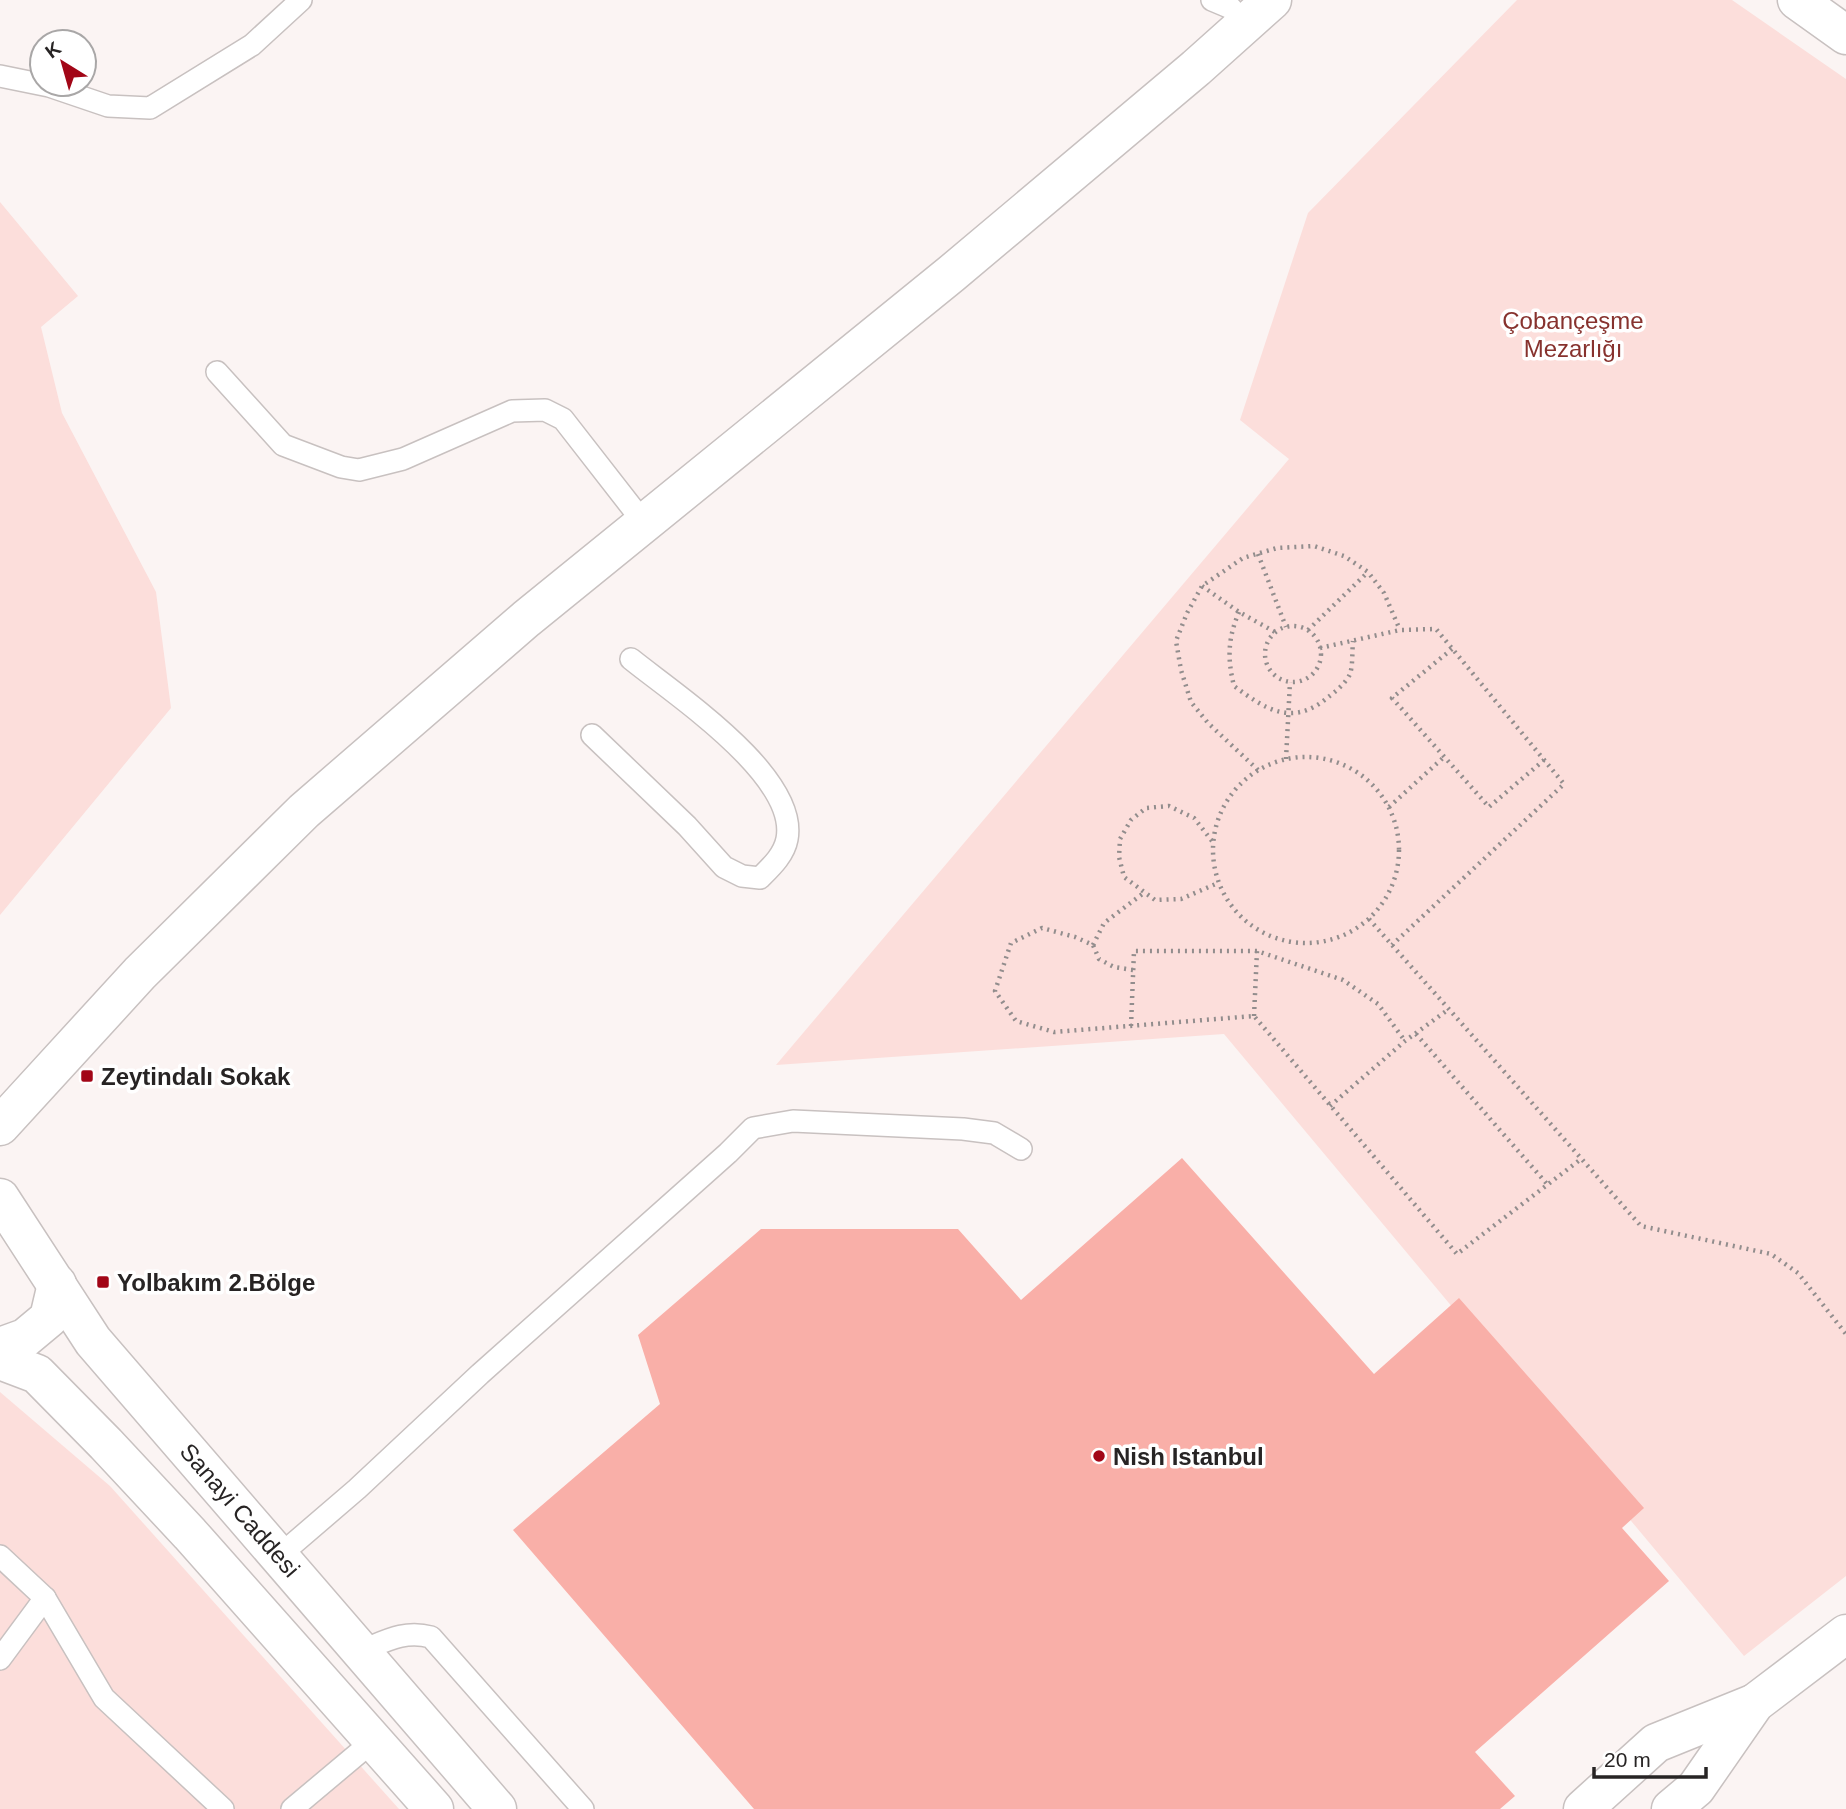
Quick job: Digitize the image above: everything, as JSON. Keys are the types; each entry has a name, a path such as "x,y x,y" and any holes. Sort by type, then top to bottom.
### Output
{"street":[{"path":"0,1126 140,973 304,811 526,619 951,274 1196,68 1272,0"},
{"path":"1797,0 1846,35"},
{"name":"Sanayi Caddesi","path":"0,1198 93,1341 497,1809"},
{"path":"0,1347 25,1338 49,1318 57,1284"},
{"path":"0,1360 37,1374 106,1444 190,1534 434,1809"},
{"path":"190,1534 230,1499"},
{"path":"1583,1809 1656,1743 1755,1703 1846,1634"},
{"path":"1671,1809 1696,1788 1755,1703"}],"lane":[{"path":"0,76 49,86 108,106 150,108 252,45 301,0"},
{"path":"1212,0 1231,8 1244,25"},
{"path":"217,372 283,445 341,467 359,470 402,458 512,411 545,410 563,419 644,523"},
{"path":"593,735 687,826 724,867 742,876 760,878 777,860 787,840 788,818 768,780 751,758 690,704 631,659"},
{"path":"279,1556 357,1489 480,1374 753,1128 793,1121 962,1129 994,1133 1021,1149"},
{"path":"0,1556 45,1598 104,1698 223,1809"},
{"path":"0,1659 45,1598"},
{"path":"361,1651 416,1633 431,1637 583,1809"},
{"path":"292,1809 373,1741"}],"path":[{"path":"1258,769 1208,723 1191,702 1181,670 1176,641 1186,613 1202,586 1243,558 1277,548 1314,546 1344,556 1368,572 1384,593 1400,630"},
{"path":"1258,554 1286,627"},
{"path":"1308,630 1368,572"},
{"path":"1202,586 1239,612 1275,632"},
{"path":"1239,612 1230,632 1229,667 1234,686 1263,707 1288,714 1316,707 1336,691 1350,674 1353,641"},
{"path":"1286,627 1308,630 1320,648 1318,665 1307,678 1290,682 1273,674 1265,657 1269,639 1275,632 1286,627"},
{"path":"1320,648 1400,630 1436,629 1564,784 1392,946"},
{"path":"1452,649 1392,698 1489,807 1544,760"},
{"path":"1286,759 1290,682"},
{"path":"1316,757 1346,765 1371,783 1390,807 1398,836 1398,866 1388,895 1369,919 1344,936 1314,944 1284,941 1256,930 1233,910 1218,883 1213,862 1212,841 1220,813 1236,788 1258,769 1286,759 1316,757"},
{"path":"1390,807 1444,757"},
{"path":"1212,841 1194,818 1169,806 1146,808 1131,820 1120,839 1119,857 1124,877 1154,900 1181,899 1218,883"},
{"path":"1093,945 1104,923 1145,892"},
{"path":"1369,919 1641,1226 1771,1254 1798,1273 1846,1334"},
{"path":"1133,970 1114,967 1099,959 1093,945 1042,928 1011,943 995,991 1016,1021 1054,1032 1254,1016"},
{"path":"1131,1026 1134,951 1257,951 1343,980 1378,1004 1405,1041"},
{"path":"1257,951 1254,1016 1457,1254 1581,1159"},
{"path":"1330,1106 1405,1041 1449,1009"},
{"path":"1416,1034 1547,1184"}],"green space":[{"name":"Çobançeşme Mezarlığı","path":"1517,0 1732,0 1846,79 1846,1576 1744,1656 1224,1034 776,1065 1289,459 1240,420 1308,213"},
{"path":"0,202 78,296 41,327 62,413 156,592 171,708 0,915"},
{"path":"0,1392 110,1486 399,1809 0,1809"}],"building":[{"name":"Nish Istanbul","path":"1182,1158 1374,1374 1459,1298 1644,1508 1622,1528 1669,1581 1475,1752 1515,1796 1500,1809 754,1809 513,1530 660,1404 638,1335 761,1229 958,1229 1021,1300"}],"place":[{"name":"Zeytindalı Sokak","path":"87,1076"},
{"name":"Yolbakım 2.Bölge","path":"103,1282"},
{"name":"Nish Istanbul","path":"1099,1456"}]}
